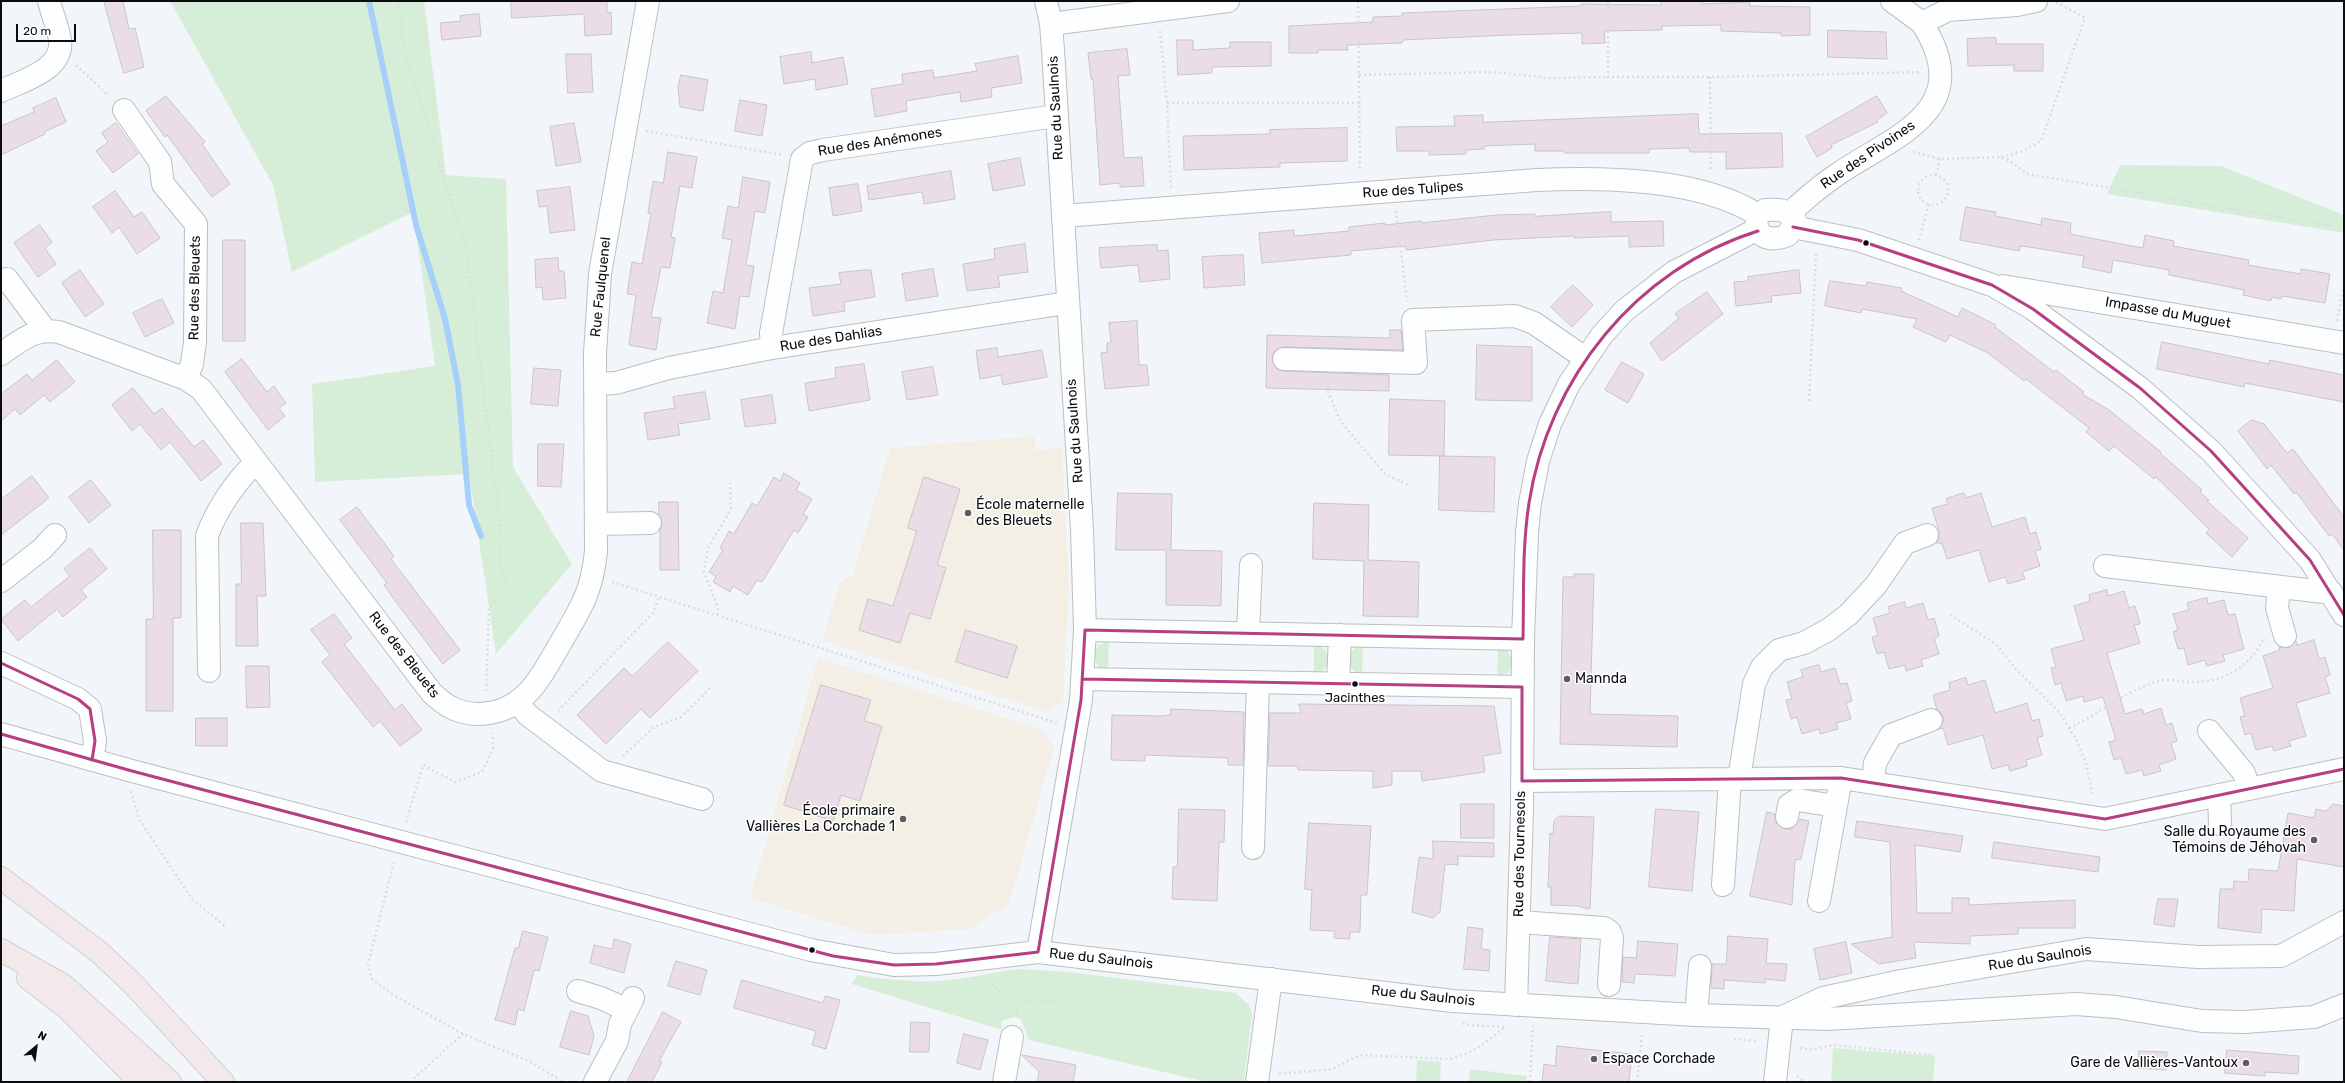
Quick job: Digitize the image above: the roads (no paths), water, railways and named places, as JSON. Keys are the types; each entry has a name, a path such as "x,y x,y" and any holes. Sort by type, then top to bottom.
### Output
{"highway":[{"path":"1,878 99,952 132,983 223,1082"},
{"path":"1,950 64,985 170,1082"},
{"path":"1,958 67,1008 140,1082"}],"street":[{"path":"1,91 42,73 58,56 60,41 49,1"},
{"name":"Rue Faulquenel","path":"594,577 596,524 595,354 600,274 624,127 648,1"},
{"name":"Rue du Saulnois","path":"1046,1 1051,24 1082,529 1084,679 1077,729 1038,952 1454,1001 1696,1015 1828,1019 2076,1004 2116,1007 2202,1021 2244,1022 2314,1017 2343,1006"},
{"path":"1051,24 1228,1"},
{"path":"1892,1 1922,23 1948,10 2017,5 2036,1"},
{"name":"Rue des Pivoines","path":"1792,220 1835,176 1899,138 1930,110 1937,92 1940,71 1938,54 1922,23"},
{"name":"Rue des Bleuets","path":"124,110 160,162 163,184 196,224 195,342 192,364 186,378"},
{"name":"Rue des Anémones","path":"772,348 772,333 802,159 810,153 824,150 1056,116"},
{"name":"Rue des Tulipes","path":"1063,216 1394,191 1594,178 1644,182 1709,195 1735,203 1758,223"},
{"path":"1792,220 1788,235 1778,240 1767,238 1758,223 1765,210 1775,209 1792,220 1818,231 1858,240 1992,285 2033,309 2140,388 2211,452 2270,514 2310,560 2332,593 2344,615"},
{"name":"Rue des Tournesols","path":"1525,1005 1519,922 1523,639 1527,528 1538,461 1550,424 1585,358 1602,335 1624,311 1674,272 1750,233 1758,223"},
{"path":"7,279 45,330"},
{"name":"Impasse du Muguet","path":"1992,285 2339,342"},
{"name":"Rue des Dahlias","path":"596,384 616,383 669,368 772,348 1067,303"},
{"path":"1284,358 1416,363 1414,320 1515,316 1534,323 1585,358"},
{"name":"Rue des Bleuets","path":"1,354 30,334 45,330 60,332 186,378 201,389 431,692 445,706 476,714 491,714 509,708 517,702 539,680 587,597 594,577"},
{"path":"209,671 207,536 212,523 246,472 256,462"},
{"path":"596,524 650,523"},
{"path":"1,581 42,549 55,535"},
{"path":"1723,885 1734,779 1754,684 1762,668 1779,650 1804,643 1828,630 1848,615 1876,585 1905,543 1927,535"},
{"path":"1248,633 1251,565"},
{"path":"2105,566 2332,593"},
{"path":"2279,587 2277,608 2285,636"},
{"path":"1084,630 1523,639"},
{"path":"1338,684 1340,635"},
{"path":"1,663 78,699 90,709 95,741 92,760"},
{"path":"1084,679 1522,687"},
{"path":"1253,848 1258,682"},
{"path":"517,702 528,715 602,771 702,799"},
{"path":"1873,782 1875,763 1891,734 1931,720"},
{"path":"2209,731 2244,773 2250,789"},
{"path":"1,734 399,844 833,956 894,965 936,964 1038,952"},
{"path":"1522,781 1841,778 2105,819 2344,769"},
{"path":"1819,901 1841,778"},
{"path":"2219,795 2220,824"},
{"path":"1786,816 1789,804 1797,800 1836,806"},
{"path":"1519,922 1604,928 1610,932 1612,938 1609,985"},
{"name":"Rue du Saulnois","path":"1782,1018 1823,998 1901,981 2086,949 2198,957 2281,956 2344,922"},
{"path":"1696,1015 1700,966"},
{"path":"1258,1076 1271,979"},
{"path":"578,991 601,998 630,1004 620,1024 617,1041 595,1082"},
{"path":"1775,1082 1782,1018"},
{"path":"1004,1082 1012,1037"}],"waterway":[{"path":"369,1 416,225 445,319 458,385 469,505 481,536"}],"place":[{"name":"École maternelle des Bleuets","path":"968,513"},
{"name":"Mannda","path":"1567,679"},
{"name":"Jacinthes","path":"1355,684"},
{"name":"École primaire Vallières La Corchade 1","path":"903,819"},
{"name":"Salle du Royaume des Témoins de Jéhovah","path":"2314,840"},
{"name":"Espace Corchade","path":"1594,1059"},
{"name":"Gare de Vallières-Vantoux","path":"2246,1063"}]}
